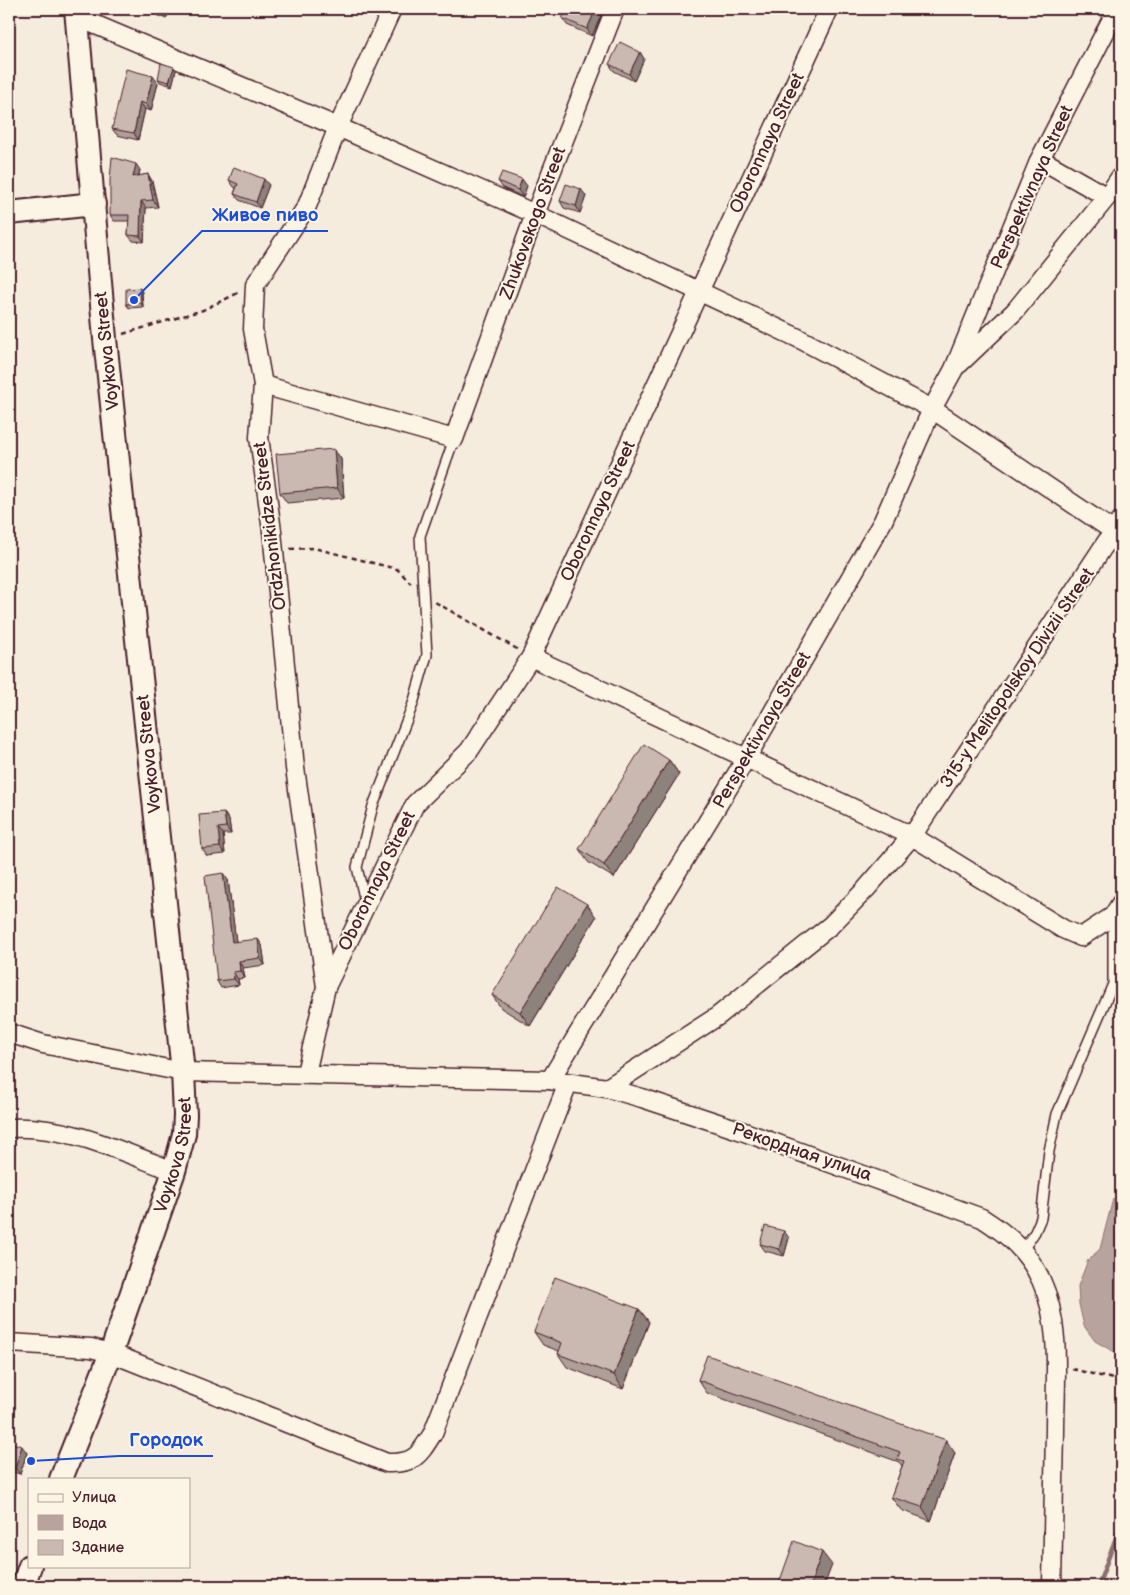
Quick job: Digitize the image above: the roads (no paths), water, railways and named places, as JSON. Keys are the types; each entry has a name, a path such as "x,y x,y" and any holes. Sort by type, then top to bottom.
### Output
{"street":[{"path":"338,127 392,9"},
{"name":"Zhukovskogo Street","path":"454,439 535,214 615,9"},
{"name":"Oboronnaya Street","path":"326,987 414,804 468,751 531,657 828,9"},
{"name":"Perspektivnaya Street","path":"550,1080 747,756 883,521 932,409 954,369 1040,158 1117,9"},
{"path":"77,13 535,214 798,338 932,409 1119,529"},
{"name":"Voykova Street","path":"61,1478 111,1353 174,1171 184,1134 185,1115 183,1072 105,339 77,13"},
{"name":"Ordzhonikidze Street","path":"306,1073 326,987 295,768 274,550 258,437 264,385 253,329 255,285 307,206 338,127"},
{"path":"1040,158 1108,196"},
{"name":"Perspektivnaya Street","path":"954,369 1015,311 1108,196 1121,176"},
{"path":"9,213 94,204"},
{"path":"264,385 454,439"},
{"name":"315-y Melitopolskoy Divizii Street","path":"607,1088 718,1016 795,956 838,917 912,836 1119,529"},
{"path":"531,657 747,756 912,836 1056,925 1081,937 1117,909"},
{"name":"Рекордная улица","path":"9,1033 52,1046 183,1072 306,1073 550,1080 607,1088 739,1130 982,1218 1009,1235 1023,1250 1041,1279 1047,1295 1056,1362 1052,1586"},
{"path":"9,1343 90,1348 111,1353 387,1463 403,1464 418,1456 433,1433 568,1083"},
{"path":"9,1128 46,1128 68,1132 174,1171"},
{"path":"23,1586 29,1568"}],"lane":[{"path":"366,905 357,867 372,806 413,704 427,656 420,536 454,439"},
{"path":"1023,1250 1035,1232 1041,1218 1049,1151 1057,1114 1114,984 1117,909"}],"water":[{"path":"1121,1194 1121,1356 1095,1341 1084,1326 1079,1304 1078,1286 1088,1260 1100,1249 1113,1199"}],"waterway":[{"path":"1098,1586 1121,1524"}],"place":[{"name":"Живое пиво","path":"134,300"},
{"name":"Городок","path":"31,1461"}]}
